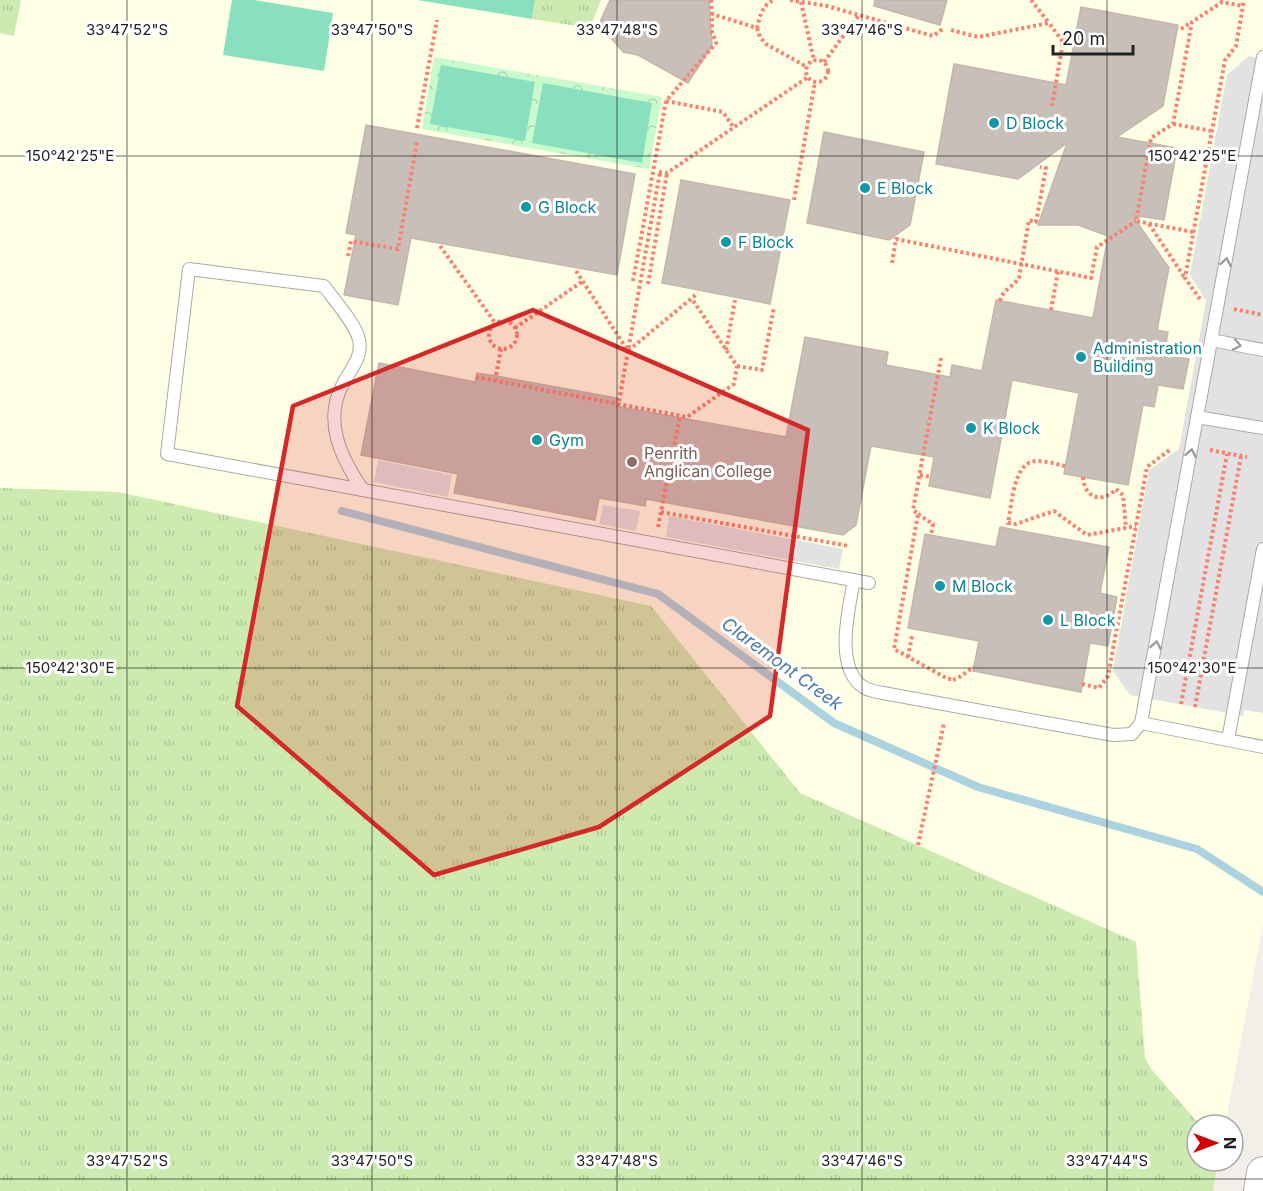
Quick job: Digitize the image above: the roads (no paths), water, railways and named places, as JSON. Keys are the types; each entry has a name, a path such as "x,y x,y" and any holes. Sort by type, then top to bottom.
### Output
{"street":[{"path":"1260,1191 1263,1173"}],"lane":[{"path":"854,580 846,627 846,651 855,680 866,689 1113,735 1132,734 1141,723 1263,57"},
{"path":"363,490 349,470 335,432 335,409 342,386 359,355 360,342 356,330 324,286 189,269 167,454 869,583"},
{"path":"1211,340 1263,350"},
{"path":"1197,417 1263,428"},
{"path":"1228,740 1263,549"},
{"path":"1141,723 1263,747"}],"waterway":[{"name":"Claremont Creek","path":"342,511 658,594 834,723 978,787 1197,849 1263,892"}],"place":[{"name":"D Block","path":"994,123"},
{"name":"E Block","path":"865,188"},
{"name":"G Block","path":"526,207"},
{"name":"F Block","path":"726,242"},
{"name":"Administration Building","path":"1081,357"},
{"name":"K Block","path":"971,428"},
{"name":"Gym","path":"537,440"},
{"name":"Penrith Anglican College","path":"632,462"},
{"name":"M Block","path":"940,586"},
{"name":"L Block","path":"1048,620"}]}
